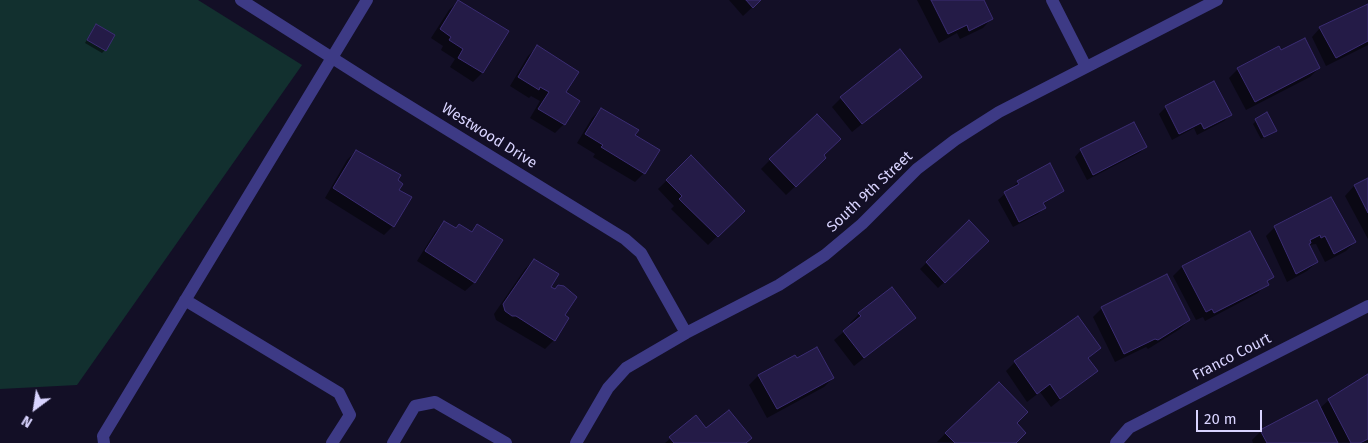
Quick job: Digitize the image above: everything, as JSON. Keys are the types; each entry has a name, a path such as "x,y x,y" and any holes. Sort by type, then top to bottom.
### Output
{"street":[{"name":"Westwood Drive","path":"241,0 625,239 641,253 686,333"},
{"path":"104,443 103,436 367,0"},
{"path":"1052,0 1086,67"},
{"name":"South 9th Street","path":"576,443 608,388 626,368 686,333 779,285 825,255 862,224 917,170 955,140 998,112 1217,0"},
{"path":"185,300 339,393 350,415 332,443"},
{"name":"Franco Court","path":"1116,443 1129,428 1368,306"},
{"path":"393,443 415,406 435,402 506,443"}],"green space":[{"path":"0,0 198,0 302,65 77,385 0,389"}],"building":[{"path":"458,0 509,31 483,73 458,58 463,49 449,40 451,37 440,29"},
{"path":"746,0 761,0 753,8"},
{"path":"931,0 984,0 993,19 969,31 967,25 948,34"},
{"path":"1368,4 1368,41 1336,58 1319,27"},
{"path":"96,24 115,35 106,51 87,40"},
{"path":"1305,38 1320,68 1255,102 1237,68 1279,46 1281,50"},
{"path":"537,45 579,72 566,92 580,101 565,125 538,109 549,92 540,87 539,90 518,77"},
{"path":"900,49 922,77 862,124 840,97"},
{"path":"1214,81 1232,115 1204,129 1201,123 1179,134 1165,106"},
{"path":"601,108 639,130 635,135 660,150 645,174 601,147 603,145 585,134"},
{"path":"1267,112 1277,131 1264,137 1255,119"},
{"path":"817,114 841,139 824,155 826,158 796,187 769,159"},
{"path":"1134,122 1147,147 1093,175 1080,149"},
{"path":"356,150 401,175 398,180 403,184 399,190 412,197 394,227 333,188"},
{"path":"691,155 745,211 718,237 679,199 682,196 666,180"},
{"path":"1050,163 1064,191 1043,203 1046,208 1019,222 1004,192 1019,184 1017,181"},
{"path":"1368,178 1368,213 1354,185"},
{"path":"1331,197 1356,242 1334,254 1325,236 1321,238 1320,235 1310,240 1311,243 1309,244 1318,262 1296,274 1274,226"},
{"path":"969,220 989,241 945,283 926,262"},
{"path":"444,221 456,228 459,224 472,232 477,224 503,240 475,283 425,251"},
{"path":"1250,231 1274,277 1267,281 1269,285 1214,313 1212,309 1206,312 1182,266"},
{"path":"534,259 559,274 551,287 555,289 558,285 564,286 577,297 565,315 569,318 555,341 516,316 512,316 505,311 503,304"},
{"path":"1167,274 1190,320 1158,340 1155,339 1124,354 1101,307"},
{"path":"892,287 916,318 864,358 843,331 861,316 858,313"},
{"path":"1078,316 1101,348 1088,358 1098,371 1060,399 1050,384 1037,394 1014,361"},
{"path":"817,347 834,378 777,409 758,375 795,355 797,358"},
{"path":"1368,374 1368,439 1360,443 1351,443 1328,399"},
{"path":"999,382 1028,412 1017,423 1026,433 1016,443 955,443 945,433"},
{"path":"1317,400 1338,443 1267,443 1260,430"},
{"path":"729,410 752,438 746,443 674,443 669,437 696,415 706,428"}]}
